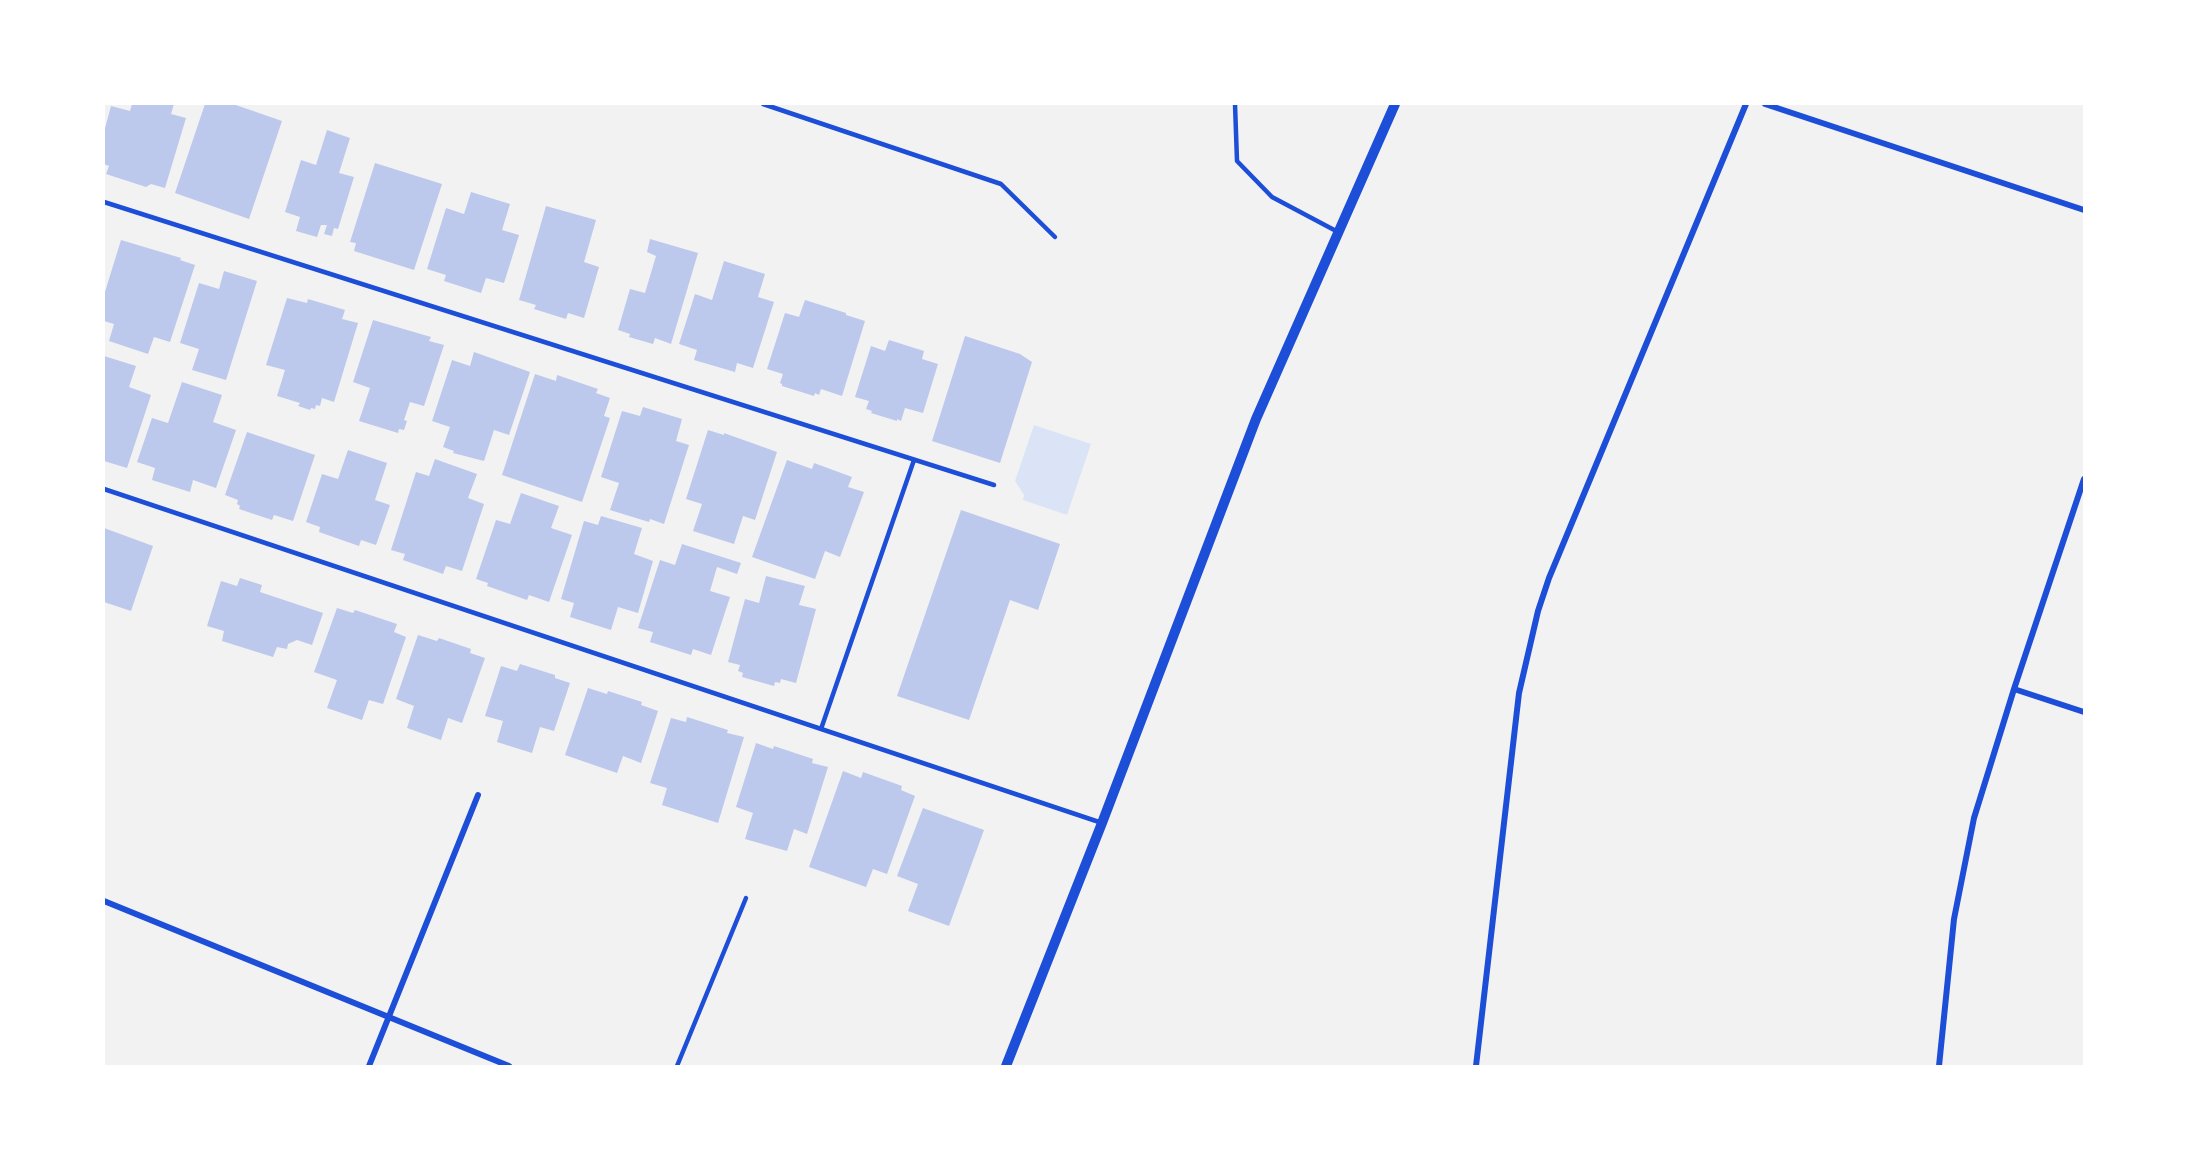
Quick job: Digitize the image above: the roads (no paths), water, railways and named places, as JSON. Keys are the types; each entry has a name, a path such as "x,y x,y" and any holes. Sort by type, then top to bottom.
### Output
{"street":[{"path":"1006,1066 1102,823 1256,419 1395,104"},
{"path":"1476,1066 1519,693 1538,611 1553,567 1746,104"},
{"path":"1765,104 2085,210"},
{"path":"1939,1066 1954,919 1974,818 2014,689 2085,479"},
{"path":"2014,689 2085,712"},
{"path":"369,1066 478,795"},
{"path":"104,901 508,1066"}],"lane":[{"path":"763,104 1001,184 1055,237"},
{"path":"1235,104 1237,161 1272,197 1338,232"},
{"path":"104,202 994,485"},
{"path":"821,729 914,460"},
{"path":"104,489 1102,823"},
{"path":"677,1066 746,898"}]}
